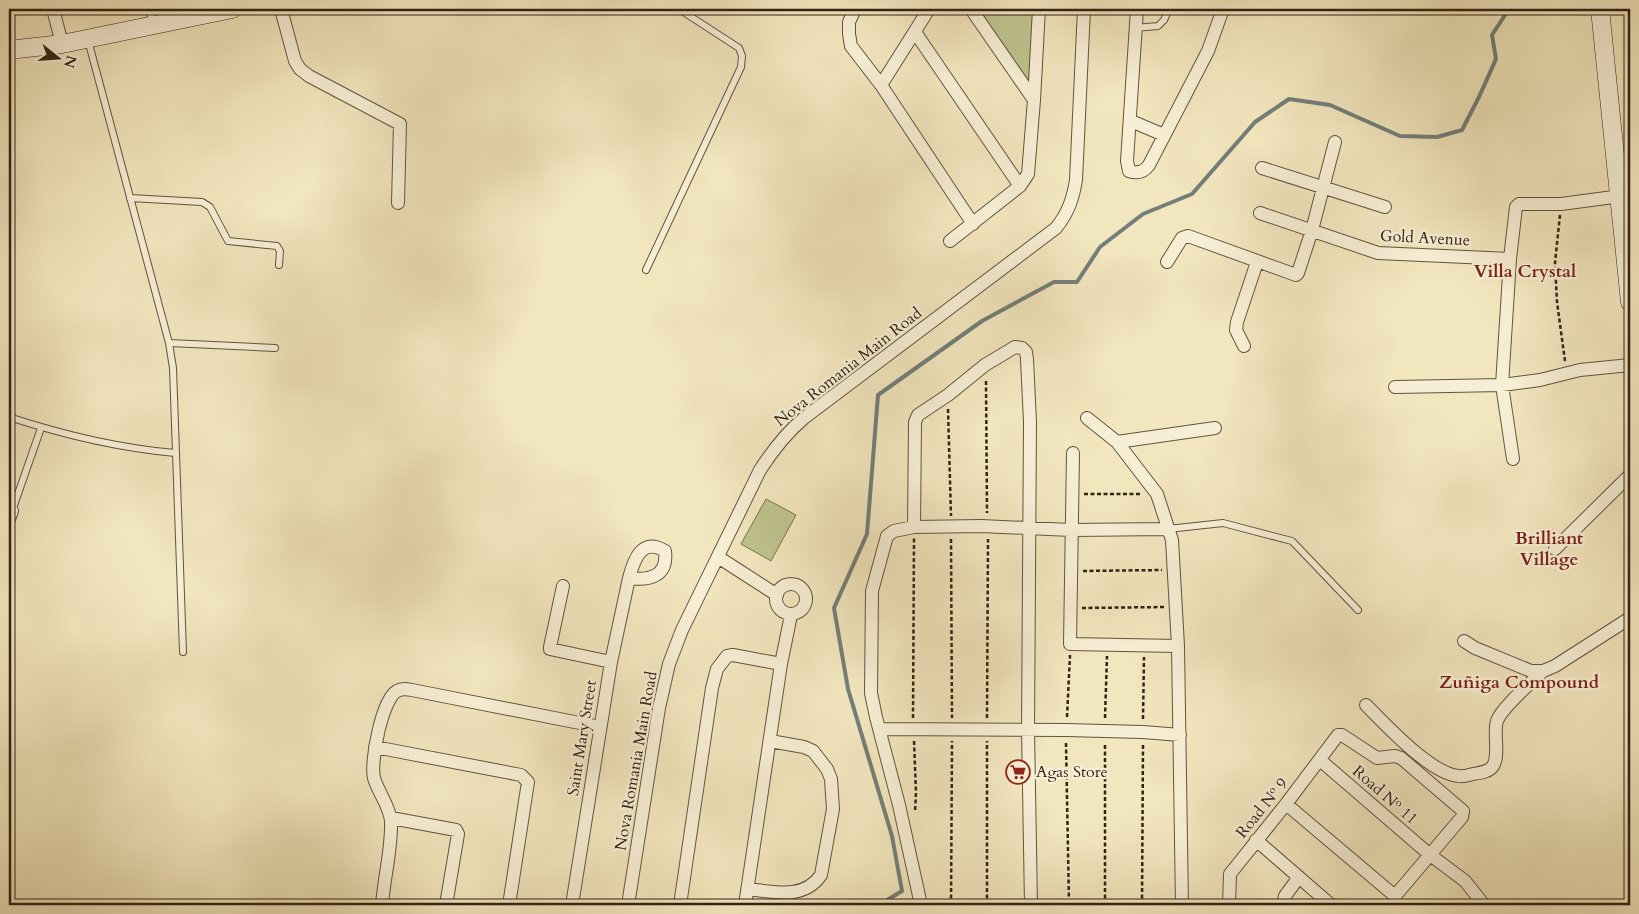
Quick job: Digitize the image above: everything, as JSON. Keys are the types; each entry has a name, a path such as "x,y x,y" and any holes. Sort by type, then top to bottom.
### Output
{"main road":[{"path":"1600,9 1621,196 1630,302"},
{"path":"9,50 62,44 224,11"}],"street":[{"path":"53,9 62,44"},
{"path":"282,9 294,61 300,69 308,76 400,124 398,203"},
{"path":"855,9 849,22 851,46 881,85 973,224"},
{"path":"881,85 929,9"},
{"path":"971,9 1034,100"},
{"path":"950,242 1020,186 1028,174 1039,9"},
{"name":"Nova Romania Main Road","path":"628,905 663,687 669,664 682,630 760,470 787,432 1056,228 1064,218 1074,194 1076,180 1084,9"},
{"path":"1137,9 1127,161 1129,171 1138,173 1146,169 1164,135 1208,51 1224,9"},
{"path":"915,32 1020,186"},
{"path":"1131,121 1164,135"},
{"path":"1167,262 1182,238 1188,236 1296,275 1312,230 1334,142"},
{"path":"1262,168 1385,207"},
{"path":"1513,459 1502,384 1510,259 1516,207 1519,204 1561,204 1621,196"},
{"name":"Gold Avenue","path":"1260,213 1378,253 1510,259"},
{"path":"1244,346 1236,330 1237,322 1258,262"},
{"path":"914,526 915,422 918,416 985,365 1015,346 1022,348 1026,352 1030,422 1028,730 1031,905"},
{"path":"1395,388 1502,384 1540,380 1566,372 1630,364"},
{"path":"1087,418 1117,442 1157,494 1172,540 1178,646 1182,905"},
{"path":"1117,442 1215,428"},
{"path":"1073,453 1070,644 1178,646"},
{"path":"1555,549 1630,475"},
{"path":"921,905 899,805 871,693 872,591 887,536 894,531 914,526 988,526 1071,530 1168,529"},
{"path":"718,557 776,596"},
{"name":"Saint Mary Street","path":"572,905 610,662 629,578"},
{"path":"786,585 797,585 804,591 805,607 801,612 791,615 781,611 777,606 776,596 786,585"},
{"path":"563,586 550,649 610,662"},
{"path":"745,905 781,664 791,615"},
{"path":"1464,641 1475,648 1531,672 1543,671 1555,666 1630,618"},
{"path":"680,905 712,688 718,669 727,656 733,655 781,664"},
{"path":"1366,705 1414,751 1441,771 1458,776 1483,773 1492,768 1496,761 1495,731 1498,719 1511,702 1543,671"},
{"path":"382,905 390,844 391,818 374,777 373,766 382,720 392,695 404,689 600,726"},
{"path":"880,729 1066,730 1180,735"},
{"name":"Road № 9","path":"1229,905 1229,876 1338,735 1342,735 1377,758 1395,756 1402,758 1463,811 1462,817 1429,854"},
{"path":"748,889 785,893 808,889 815,884 821,875 833,809 831,779 827,769 813,751 804,746 770,741"},
{"path":"376,747 522,775 526,778 528,782 509,905"},
{"name":"Road № 11","path":"1320,760 1429,854 1465,880 1480,904"},
{"path":"1286,804 1396,901 1429,854"},
{"path":"391,818 456,830 458,834 446,905"},
{"path":"1256,840 1331,905"},
{"path":"1283,905 1284,896 1299,877"}],"lane":[{"path":"147,9 156,25"},
{"path":"646,270 741,67 742,56 739,48 678,9"},
{"path":"1135,28 1158,26 1170,9"},
{"path":"88,38 169,344 173,368 183,652"},
{"path":"130,198 202,202 207,204 228,241 277,246 280,251 279,265"},
{"path":"169,344 275,348"},
{"path":"9,417 41,428 110,445 175,453"},
{"path":"10,513 41,428"},
{"path":"1168,529 1223,523 1292,541 1358,610"}],"path":[{"path":"1561,204 1555,262 1556,302 1566,372"},
{"path":"985,365 988,526 987,905"},
{"path":"948,395 951,526 951,905"},
{"path":"1071,494 1157,494"},
{"path":"914,526 913,730 916,792 914,818"},
{"path":"1070,571 1174,570"},
{"path":"1070,608 1176,607"},
{"path":"1069,905 1066,730 1070,644"},
{"path":"1105,905 1105,732 1108,645"},
{"path":"1142,905 1144,646"}],"green space":[{"path":"979,9 1033,9 1029,82"},
{"path":"766,499 796,515 771,561 741,544"}],"waterway":[{"path":"879,905 902,891 892,836 848,689 834,608 867,534 878,395 982,321 1054,282 1077,282 1100,247 1143,214 1192,194 1255,122 1289,99 1330,105 1400,136 1437,137 1462,130 1496,59 1492,35 1509,9"}],"place":[{"name":"Agas Store","path":"1018,772"}],"district":[{"name":"Villa Crystal","path":"1525,271"},
{"name":"Brilliant Village","path":"1549,548"},
{"name":"Zuñiga Compound","path":"1519,682"}]}
